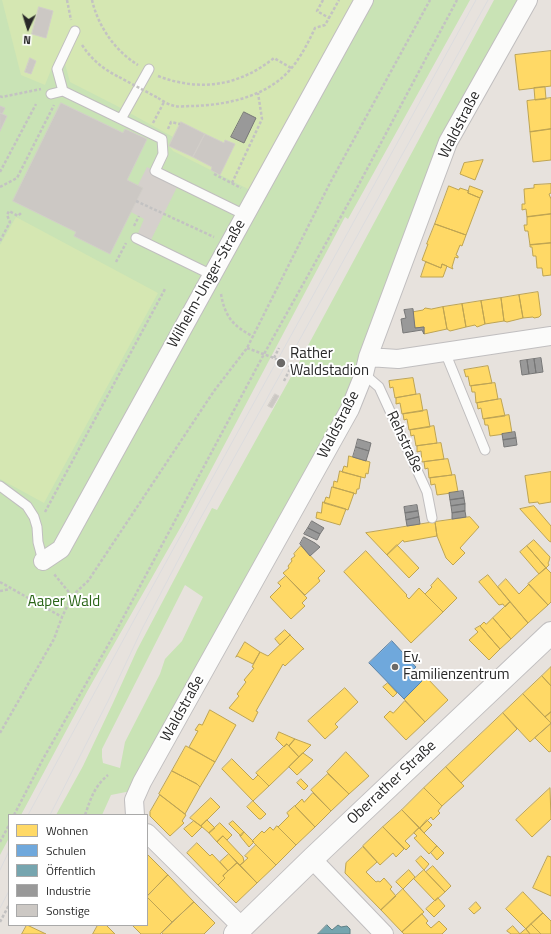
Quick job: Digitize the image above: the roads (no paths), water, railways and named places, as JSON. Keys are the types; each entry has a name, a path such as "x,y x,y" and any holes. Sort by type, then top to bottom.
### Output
{"main road":[{"name":"Oberrather Straße","path":"238,930 551,633"}],"street":[{"name":"Wilhelm-Unger-Straße","path":"43,561 61,549 216,281 229,244 364,0"},
{"name":"Waldstraße","path":"135,814 134,800 138,788 350,409 361,368 448,142 528,0"},
{"path":"361,368 398,359 551,336"},
{"path":"148,834 238,930"},
{"path":"312,859 384,934"}],"lane":[{"path":"63,91 57,69 75,31"},
{"path":"122,119 149,70"},
{"path":"51,94 63,91 162,140 163,154 155,171 245,215"},
{"path":"136,238 216,281"},
{"path":"445,352 485,450"},
{"name":"Rehstraße","path":"361,368 379,387 427,492 432,518"},
{"path":"0,486 27,506 34,517 43,561"}],"tram line":[{"path":"29,814 476,0"},
{"path":"51,814 109,699 143,627 194,530 488,0"},
{"path":"0,870 8,853"},
{"path":"0,908 8,893"}],"place":[{"name":"Rather Waldstadion","path":"281,363"},
{"name":"Ev. Familienzentrum","path":"395,667"}],"park label":[{"name":"Aaper Wald","path":"64,602"}]}
